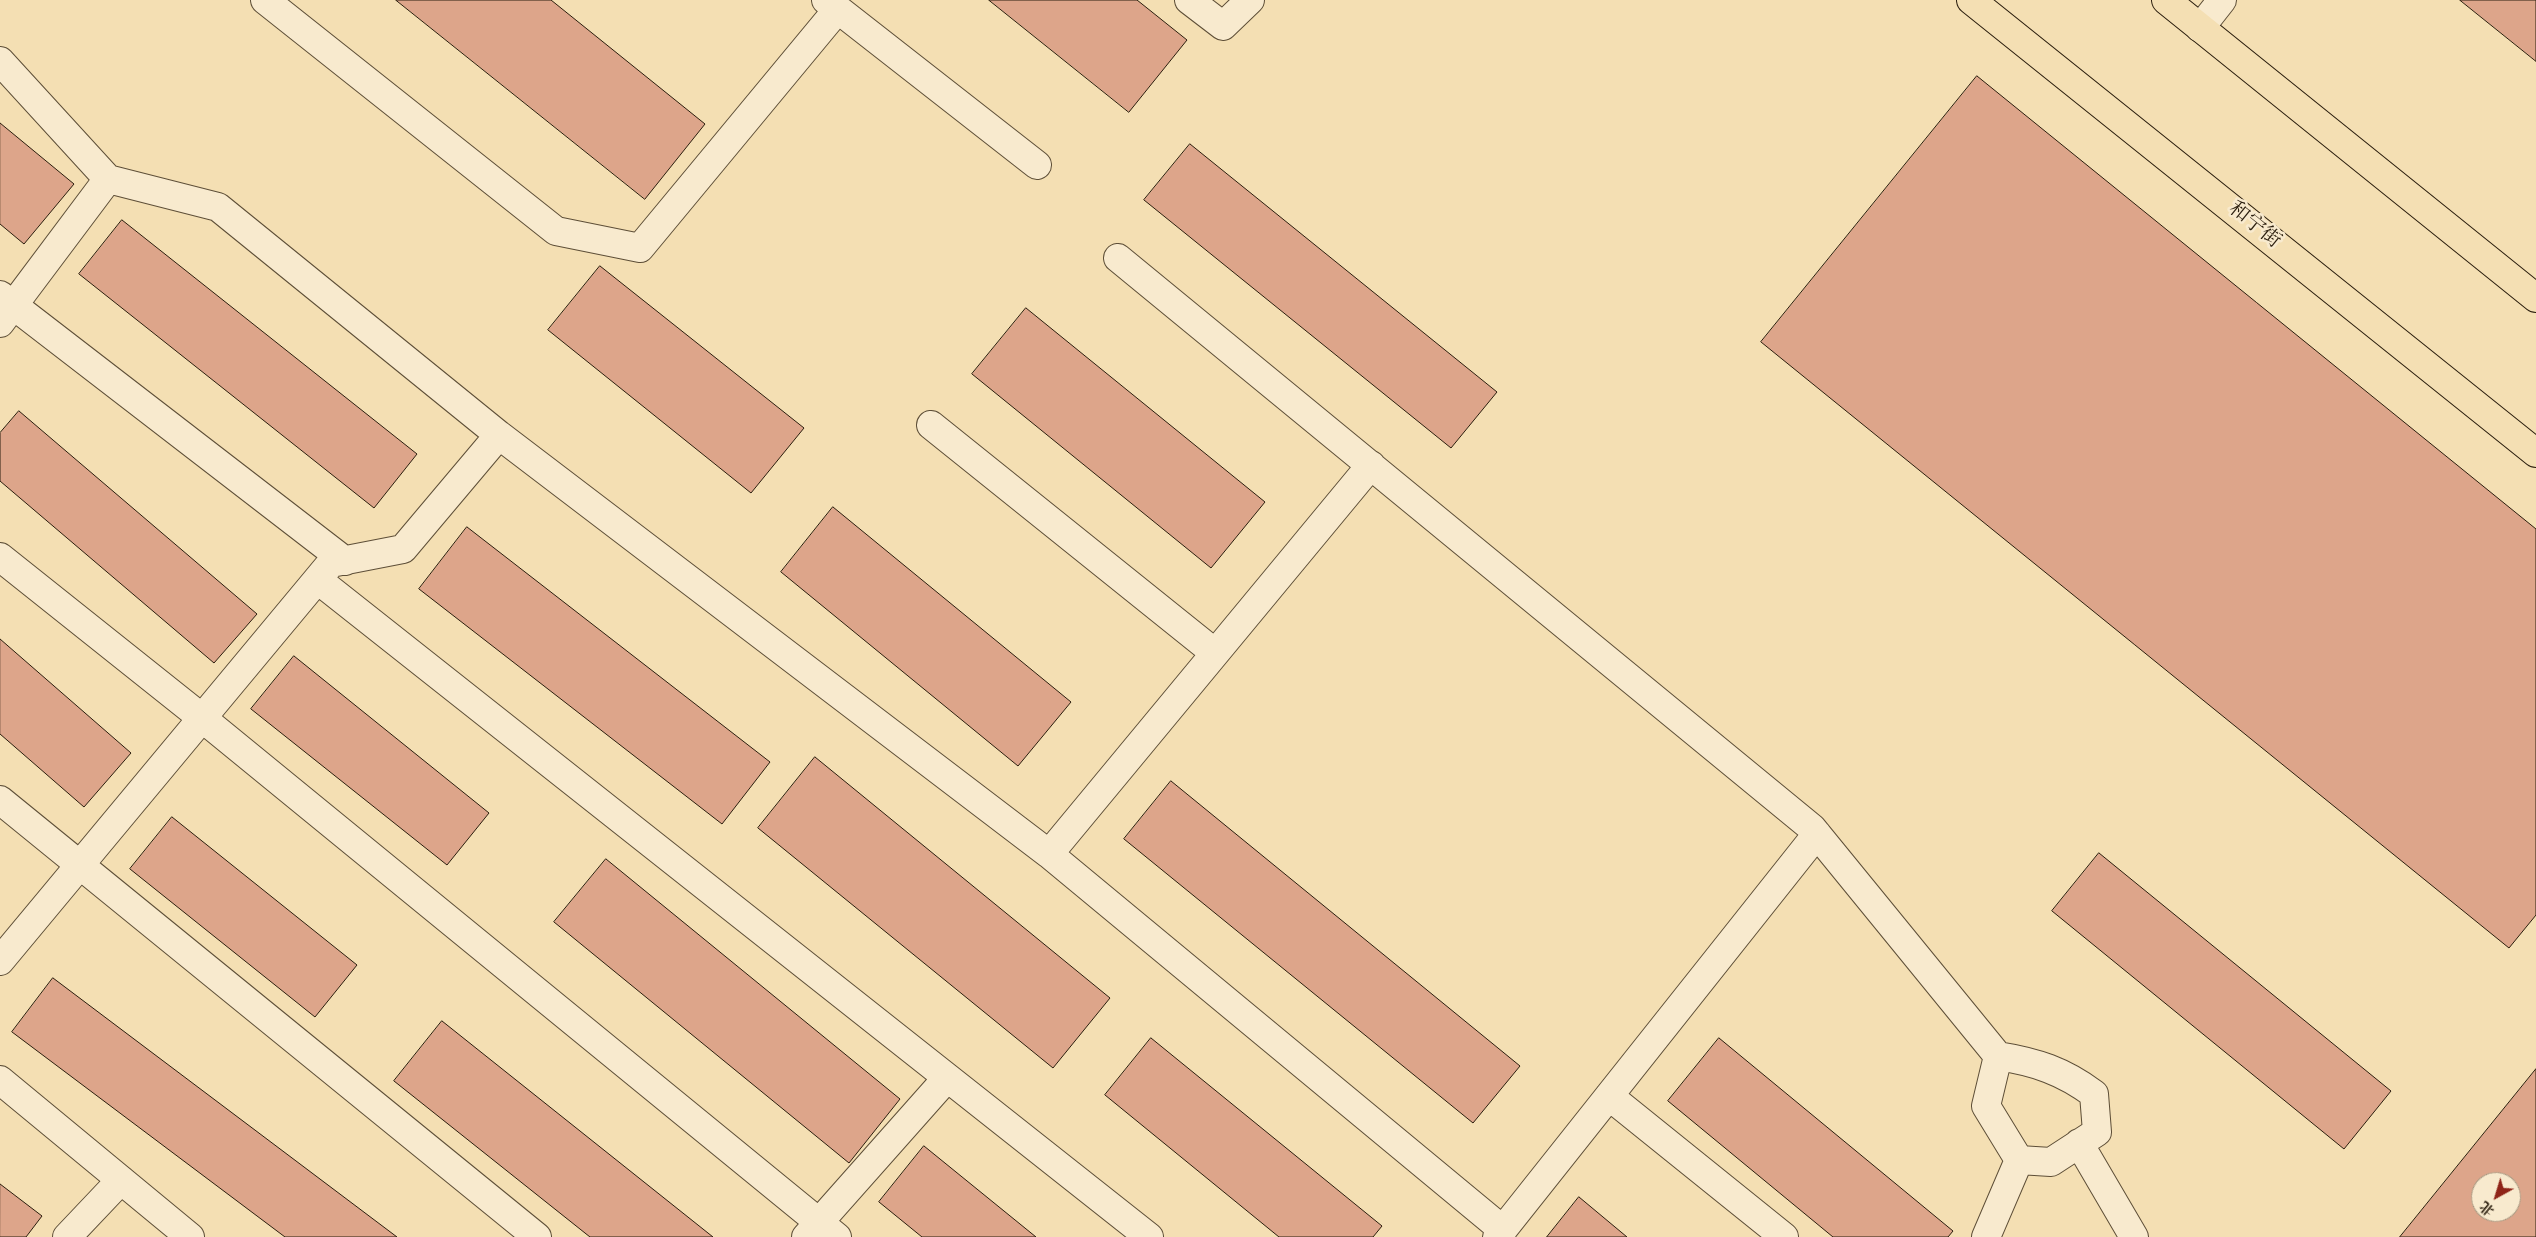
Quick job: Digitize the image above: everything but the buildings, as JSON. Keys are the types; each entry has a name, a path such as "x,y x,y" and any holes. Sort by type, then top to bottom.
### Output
{"main road":[{"name":"和宁街","path":"1971,0 2536,453"},
{"path":"2166,0 2536,298"}],"lane":[{"path":"265,0 556,231 640,248 832,4 1037,165"},
{"path":"1189,0 1223,26 1250,0"},
{"path":"2200,28 2222,0"},
{"path":"0,61 108,179 218,207 499,435 1049,854 1500,1234 1817,834"},
{"path":"108,179 4,308 345,560"},
{"path":"1118,258 1371,464 1817,834 1998,1056 2035,1062 2076,1080 2094,1094 2096,1132 2051,1162 2019,1160"},
{"path":"931,425 1215,653"},
{"path":"0,961 331,563 403,549 499,435"},
{"path":"1049,854 1371,464"},
{"path":"0,557 202,718 821,1232 947,1078"},
{"path":"318,580 1149,1237"},
{"path":"0,800 537,1237"},
{"path":"1998,1056 1986,1106 2019,1160"},
{"path":"0,1080 190,1237"},
{"path":"1609,1096 1784,1237"},
{"path":"2079,1143 2134,1237"},
{"path":"1986,1237 2019,1160"},
{"path":"67,1237 121,1180"}]}
